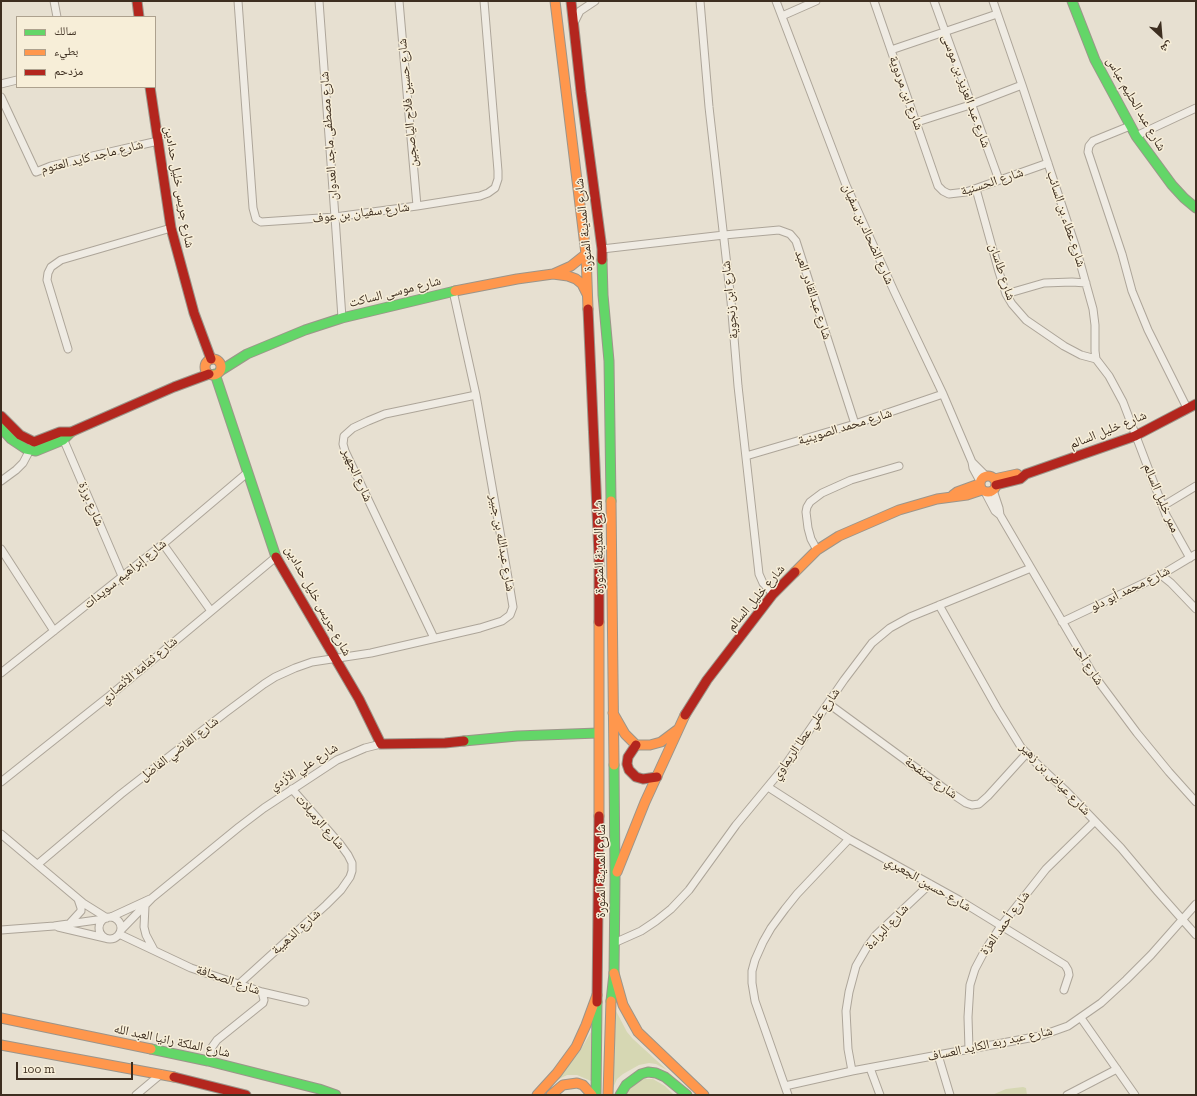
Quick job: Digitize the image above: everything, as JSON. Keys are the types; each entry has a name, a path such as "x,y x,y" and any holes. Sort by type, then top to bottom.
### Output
{"main road":[{"path":"137,1 140,16"},
{"name":"شارع المدينة المنورة","path":"555,1 586,254 599,555 599,839 596,1095"},
{"name":"شارع المدينة المنورة","path":"571,1 581,92 602,249 603,295 609,361 613,593 615,879 614,973 610,1017 608,1095"},
{"name":"شارع عبد الحليم عباس","path":"1072,1 1091,52 1130,126 1172,185 1196,208"},
{"name":"شارع جريس خليل حدادين","path":"150,88 171,228 194,313 276,557 362,704 381,744"},
{"name":"شارع موسى الساكت","path":"32,446 36,451 62,436 174,387 213,367 305,330 342,318 453,291 553,274 572,266 586,254"},
{"name":"شارع موسى الساكت","path":"553,274 568,276 576,279 582,284 588,295"},
{"name":"شارع خليل السالم","path":"615,879 629,839 678,729 708,680 773,594 817,550 840,536 879,518 920,504 952,496 957,492 987,485 1019,474 1026,474 1135,436 1196,404"},
{"path":"1,416 32,446 26,449 11,439 1,428"},
{"path":"613,713 625,734 636,745 628,757 627,764 629,770 636,778 643,779 657,777"},
{"name":"شارع خليل السالم","path":"636,745 650,745 661,742 678,729"},
{"name":"شارع علي الأزدي","path":"381,744 423,744 517,736 598,733"},
{"path":"614,973 623,1005 638,1032 688,1078 704,1095"},
{"path":"537,1095 560,1070 576,1047 597,995"},
{"name":"شارع الملكة رانيا العبد الله","path":"1,1018 208,1061 319,1089 336,1095"},
{"path":"1,1045 161,1074 246,1095"},
{"path":"620,1095 630,1081 641,1074 648,1072 665,1076 687,1095"},
{"path":"551,1095 563,1085 577,1082 583,1085 592,1095"}],"street":[{"path":"54,1 57,16"},
{"name":"شارع سفيان بن عوف","path":"238,1 253,214 256,219 261,222 335,217 417,206 480,196 495,188 498,179 497,148 484,1"},
{"name":"شارع مصطفى ماجد العدوان","path":"319,1 342,318"},
{"name":"شارع حسين فلاح الياصجين","path":"399,1 417,206"},
{"path":"573,25 580,10 595,1"},
{"name":"شارع ابن زنجوية","path":"700,1 709,107 724,234 759,574 763,583 773,594"},
{"name":"شارع الضحاك بن سفيان","path":"776,1 846,185 887,278 943,394 972,462 987,485"},
{"path":"782,16 816,1"},
{"name":"شارع ابن مردوية","path":"874,1 938,186"},
{"name":"شارع عبد العزيز بن موسى","path":"934,1 998,180"},
{"name":"شارع عطاء بن السائب","path":"993,1 1076,248 1086,283 1095,325 1096,359"},
{"path":"891,50 997,14"},
{"path":"1,84 16,80"},
{"path":"917,122 970,105 1022,85"},
{"name":"شارع ماجد كايد العتوم","path":"1,97 36,172 51,166 158,141"},
{"path":"1136,136 1196,108"},
{"path":"1130,126 1093,141 1089,146 1088,152 1148,330 1187,408"},
{"name":"شارع الحسنية","path":"938,186 949,194 960,194 1048,163"},
{"name":"شارع طاسان","path":"976,189 1006,294 1016,310 1047,334 1074,352 1096,359"},
{"path":"68,349 47,280 51,267 61,260 171,228"},
{"name":"شارع عبدالقادر العبد","path":"602,249 724,234 780,230 786,232 796,241 855,424"},
{"path":"1006,294 1044,283 1086,283"},
{"name":"شارع عبدالله بن جبير","path":"334,658 371,653 499,623 507,619 512,612 513,607 476,395 453,291"},
{"path":"1096,359 1109,376 1117,390 1123,402 1135,436"},
{"name":"شارع محمد الصوينية","path":"746,456 855,424 943,394"},
{"name":"شارع الجهير","path":"434,638 345,450 343,444 344,436 353,428 368,420 385,414 476,395"},
{"name":"شارع برزة","path":"62,436 122,576"},
{"name":"ممر خليل السالم","path":"1135,436 1163,506 1174,530 1190,558"},
{"path":"1,481 23,463 32,446"},
{"path":"817,550 811,539 808,528 806,512 810,502 822,493 844,483 899,466"},
{"name":"شارع إبراهيم سويدات","path":"1,673 163,544 247,473"},
{"name":"شارع أحد","path":"987,485 995,511 1000,515 1093,674 1146,745 1196,802"},
{"path":"1163,506 1196,486"},
{"path":"163,544 211,611"},
{"path":"1,549 54,630"},
{"name":"شارع محمد أبو دلو","path":"1062,622 1161,575 1196,554"},
{"name":"شارع ثمامة الأنصاري","path":"1,782 113,692 276,557"},
{"name":"شارع علي عطا الريماوي","path":"614,943 652,924 676,905 697,880 736,825 784,767 872,643 890,628 910,617 1031,568"},
{"path":"1161,575 1171,583 1196,610"},
{"name":"شارع عياض بن زهير","path":"939,605 997,708 1021,747 1065,790 1126,854 1196,935"},
{"name":"شارع القاضي الفاضل","path":"38,864 121,794 264,684 294,668 312,662 334,658"},
{"name":"شارع صنفحة","path":"829,704 945,789 966,803 972,805 979,804 988,796 1027,753"},
{"name":"شارع علي الأزدي","path":"120,932 152,898 239,827 292,789 337,760 365,748 381,744"},
{"name":"شارع حسين الجعبري","path":"768,787 849,839 930,884 1065,965 1070,974 1064,990"},
{"name":"شارع الرميلات","path":"292,789 348,855 352,863 350,878"},
{"name":"شارع أحمد العزة","path":"969,1049 968,1017 970,985 975,969 990,940 1046,869 1095,821"},
{"path":"1,834 80,901 107,918"},
{"path":"788,1095 754,996 752,983 755,960 771,928 785,909 797,894 849,839"},
{"name":"شارع الذهيبة","path":"238,984 326,905 341,890 350,878"},
{"name":"شارع البراءة","path":"852,1071 848,1049 846,1011 850,987 856,966 876,935 930,884"},
{"name":"شارع علي الأزدي","path":"107,918 152,898"},
{"path":"80,901 102,935 106,938"},
{"path":"70,924 81,911 80,901"},
{"name":"شارع عبد ربه الكايد العساف","path":"785,1086 852,1071 1040,1036 1068,1026 1101,1003 1126,980 1196,904"},
{"path":"145,906 144,926 146,935 154,950"},
{"path":"100,930 101,923 107,918"},
{"path":"1,930 54,926 115,918 120,923 120,932 113,938 106,938 54,926"},
{"name":"شارع الصحافة","path":"120,932 181,964 262,992 305,1002"},
{"path":"208,1061 212,1047 217,1040 263,1003 264,1000 262,992"},
{"path":"1081,1018 1135,1095"},
{"path":"938,1055 950,1095"},
{"path":"870,1068 880,1095"},
{"path":"1067,1095 1117,1069"},
{"path":"136,1095 161,1074"},
{"path":"144,1088 149,1095"}],"green space":[{"path":"616,1011 627,1032 633,1039 667,1070 656,1064 649,1063 639,1065 617,1079 613,1088"},
{"path":"591,1032 591,1081 577,1075 567,1075 557,1080 580,1051"},
{"path":"642,1079 653,1079 665,1086 674,1095 623,1095 630,1085"},
{"path":"1026,1088 1027,1095 992,1095 1006,1089"}],"traffic: fast":[{"path":"1072,1 1095,60 1136,136 1172,185 1196,208"},
{"path":"602,260 603,295 609,361 611,501"},
{"path":"220,371 247,354 305,330 342,318 455,291"},
{"path":"215,374 276,557"},
{"path":"1,428 11,439 26,449 36,451 63,440 71,432"},
{"path":"464,741 517,736 598,733"},
{"path":"611,1001 614,973 614,765"},
{"path":"596,1095 597,1002"},
{"path":"151,1049 208,1061 319,1089 336,1095"},
{"path":"620,1095 626,1085 641,1074 648,1072 656,1073 665,1077 687,1095"}],"traffic: slow":[{"path":"555,1 586,254 588,309"},
{"path":"455,291 517,279 553,274 571,266 586,254"},
{"path":"553,274 568,276 576,279 582,284 587,294"},
{"path":"213,359 220,364 221,367 216,374 213,375 206,370 205,367 210,360 213,359"},
{"path":"994,479 1017,474"},
{"path":"985,476 991,476 996,481 996,484 994,490 991,492 985,492 980,487 980,481 985,476"},
{"path":"953,495 957,492 979,484"},
{"path":"795,572 817,550 839,536 899,510 937,499 967,495 982,490"},
{"path":"611,501 614,765"},
{"path":"599,622 599,816"},
{"path":"613,713 625,734 636,745 650,745 661,742 677,730"},
{"path":"617,872 645,802 685,715"},
{"path":"614,973 623,1005 638,1032 704,1095"},
{"path":"537,1095 557,1073 576,1047 597,995"},
{"path":"608,1095 611,1001"},
{"path":"1,1018 151,1049"},
{"path":"1,1045 174,1077"},
{"path":"551,1095 563,1085 577,1083 583,1085 592,1095"}],"traffic: jam":[{"path":"137,1 139,16"},
{"path":"571,1 581,92 602,249 602,260"},
{"path":"150,88 171,228 194,313 211,359"},
{"path":"588,309 599,555 599,622"},
{"path":"1,416 20,435 34,442 60,432 71,432 174,387 209,374"},
{"path":"996,485 1020,479 1026,474 1135,436 1196,404"},
{"path":"276,557 359,699 381,744 445,743 464,741"},
{"path":"685,715 707,680 773,594 795,572"},
{"path":"636,745 628,757 627,764 629,770 636,777 643,779 657,777"},
{"path":"597,1002 599,816"},
{"path":"174,1077 246,1095"}]}
